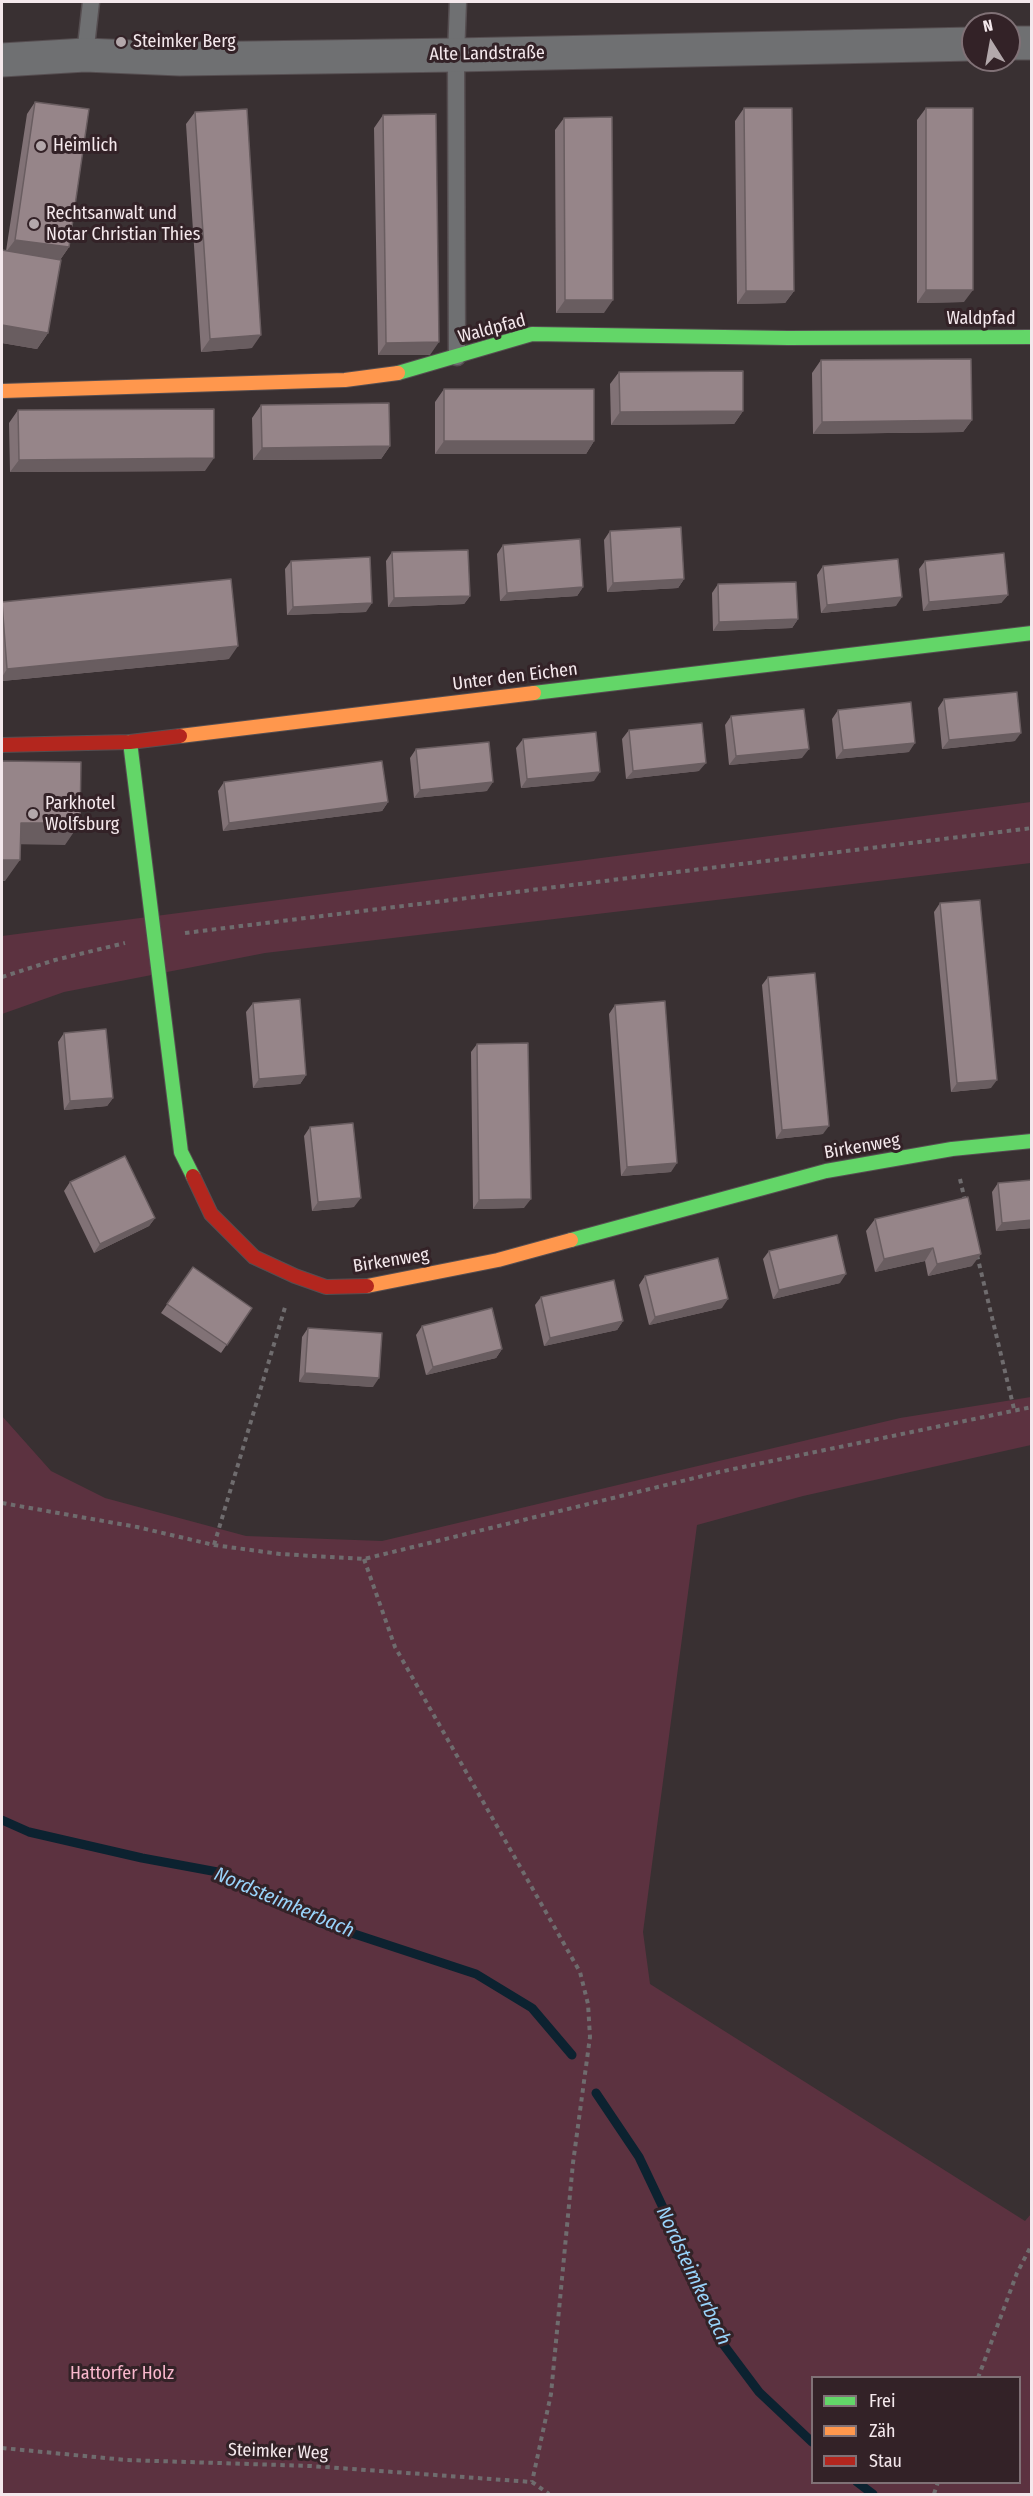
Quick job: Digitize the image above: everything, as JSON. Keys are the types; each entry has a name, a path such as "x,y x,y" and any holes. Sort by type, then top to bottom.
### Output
{"street":[{"name":"Alte Landstraße","path":"2,61 85,55 180,58 456,55 961,44"},
{"name":"Waldpfad","path":"2,391 345,380 397,373 532,334 788,338 1032,336"},
{"name":"Unter den Eichen","path":"2,746 130,742 1032,633"},
{"name":"Birkenweg","path":"130,742 181,1152 211,1214 254,1257 295,1276 326,1287 370,1286 498,1260 826,1171 952,1149 1032,1141"}],"lane":[{"path":"85,55 91,2"},
{"path":"457,357 456,55 458,2"}],"path":[{"path":"2,977 55,960 153,937 1032,828"},
{"path":"952,1149 966,1206"},
{"path":"976,1251 1014,1409"},
{"path":"214,1545 295,1276"},
{"path":"2,1503 137,1527 214,1545 280,1554 364,1559 719,1472 1032,1407"},
{"path":"364,1559 395,1647 580,1972 588,2004 590,2037 573,2163 551,2394 532,2482 549,2494"},
{"path":"979,2376 1017,2273 1032,2244"},
{"name":"Steimker Weg","path":"2,2448 126,2460 311,2466 532,2482"}],"green space":[{"path":"1031,802 1031,863 265,953 64,992 2,1014 2,936"},
{"name":"Hattorfer Holz","path":"1031,1397 1031,1445 803,1496 697,1525 643,1932 650,1984 1025,2221 1031,2214 1031,2494 2,2494 2,1416 51,1471 105,1498 246,1536 382,1541 900,1418"}],"building":[{"path":"35,102 89,109 69,247 15,240"},
{"path":"744,108 792,108 794,291 746,291"},
{"path":"926,108 973,108 973,290 926,290"},
{"path":"247,109 261,335 210,339 195,112"},
{"path":"436,114 439,342 386,343 383,115"},
{"path":"612,117 613,300 565,300 564,118"},
{"path":"2,250 61,260 48,333 2,325"},
{"path":"971,359 972,420 822,422 821,360"},
{"path":"743,371 743,411 620,412 619,372"},
{"path":"444,389 594,389 594,441 444,441"},
{"path":"389,403 390,446 262,448 261,405"},
{"path":"214,409 214,458 19,460 18,410"},
{"path":"681,527 684,579 613,583 610,531"},
{"path":"580,539 583,587 507,593 503,545"},
{"path":"468,550 470,596 394,598 392,552"},
{"path":"1004,553 1008,595 929,602 925,561"},
{"path":"370,557 372,603 293,607 291,561"},
{"path":"898,559 902,597 827,605 823,566"},
{"path":"231,579 238,646 7,669 2,602"},
{"path":"796,582 798,619 719,622 718,584"},
{"path":"1017,692 1021,733 949,740 944,699"},
{"path":"911,702 915,743 843,750 838,710"},
{"path":"804,709 809,749 736,756 731,716"},
{"path":"702,723 706,763 633,771 629,730"},
{"path":"596,732 600,772 527,779 523,739"},
{"path":"489,742 493,782 420,790 416,749"},
{"path":"2,761 81,762 80,823 21,823 20,860 2,860"},
{"path":"382,761 388,802 229,823 224,782"},
{"path":"980,900 997,1080 957,1083 940,903"},
{"path":"815,973 829,1126 782,1130 768,977"},
{"path":"300,999 306,1075 259,1079 253,1003"},
{"path":"665,1001 677,1163 627,1167 615,1005"},
{"path":"106,1029 113,1098 70,1101 64,1033"},
{"path":"528,1043 531,1199 479,1200 477,1044"},
{"path":"353,1123 361,1198 318,1202 310,1127"},
{"path":"125,1156 155,1218 100,1244 70,1182"},
{"path":"1032,1180 1032,1220 1002,1223 998,1183"},
{"path":"968,1197 981,1254 937,1264 933,1248 884,1259 875,1219"},
{"path":"837,1235 846,1274 779,1290 769,1251"},
{"path":"718,1258 728,1299 655,1317 645,1276"},
{"path":"193,1267 252,1308 227,1345 167,1304"},
{"path":"614,1280 623,1321 550,1338 541,1297"},
{"path":"492,1308 502,1349 433,1367 422,1326"},
{"path":"308,1328 382,1333 379,1378 305,1373"}],"waterway":[{"name":"Nordsteimkerbach","path":"2,1820 29,1832 142,1858 223,1873 321,1923 476,1974 532,2008 572,2055"},
{"name":"Nordsteimkerbach","path":"596,2093 639,2157 677,2237 717,2336 759,2392 811,2441"},
{"name":"Nordsteimkerbach","path":"860,2484 873,2494"}],"traffic: fast":[{"path":"398,373 532,334 788,338 1032,337"},
{"path":"534,693 1032,633"},
{"path":"130,742 181,1152 193,1176"},
{"path":"571,1240 826,1171 952,1149 1032,1141"}],"traffic: slow":[{"path":"2,391 345,380 398,373"},
{"path":"180,736 534,693"},
{"path":"367,1286 498,1260 571,1240"}],"traffic: jam":[{"path":"2,745 130,742 180,736"},
{"path":"193,1176 211,1214 254,1257 326,1287 367,1286"}],"place":[{"name":"Steimker Berg","path":"121,42"},
{"name":"Heimlich","path":"41,146"},
{"name":"Rechtsanwalt und Notar Christian Thies","path":"34,224"},
{"name":"Parkhotel Wolfsburg","path":"33,814"}]}
